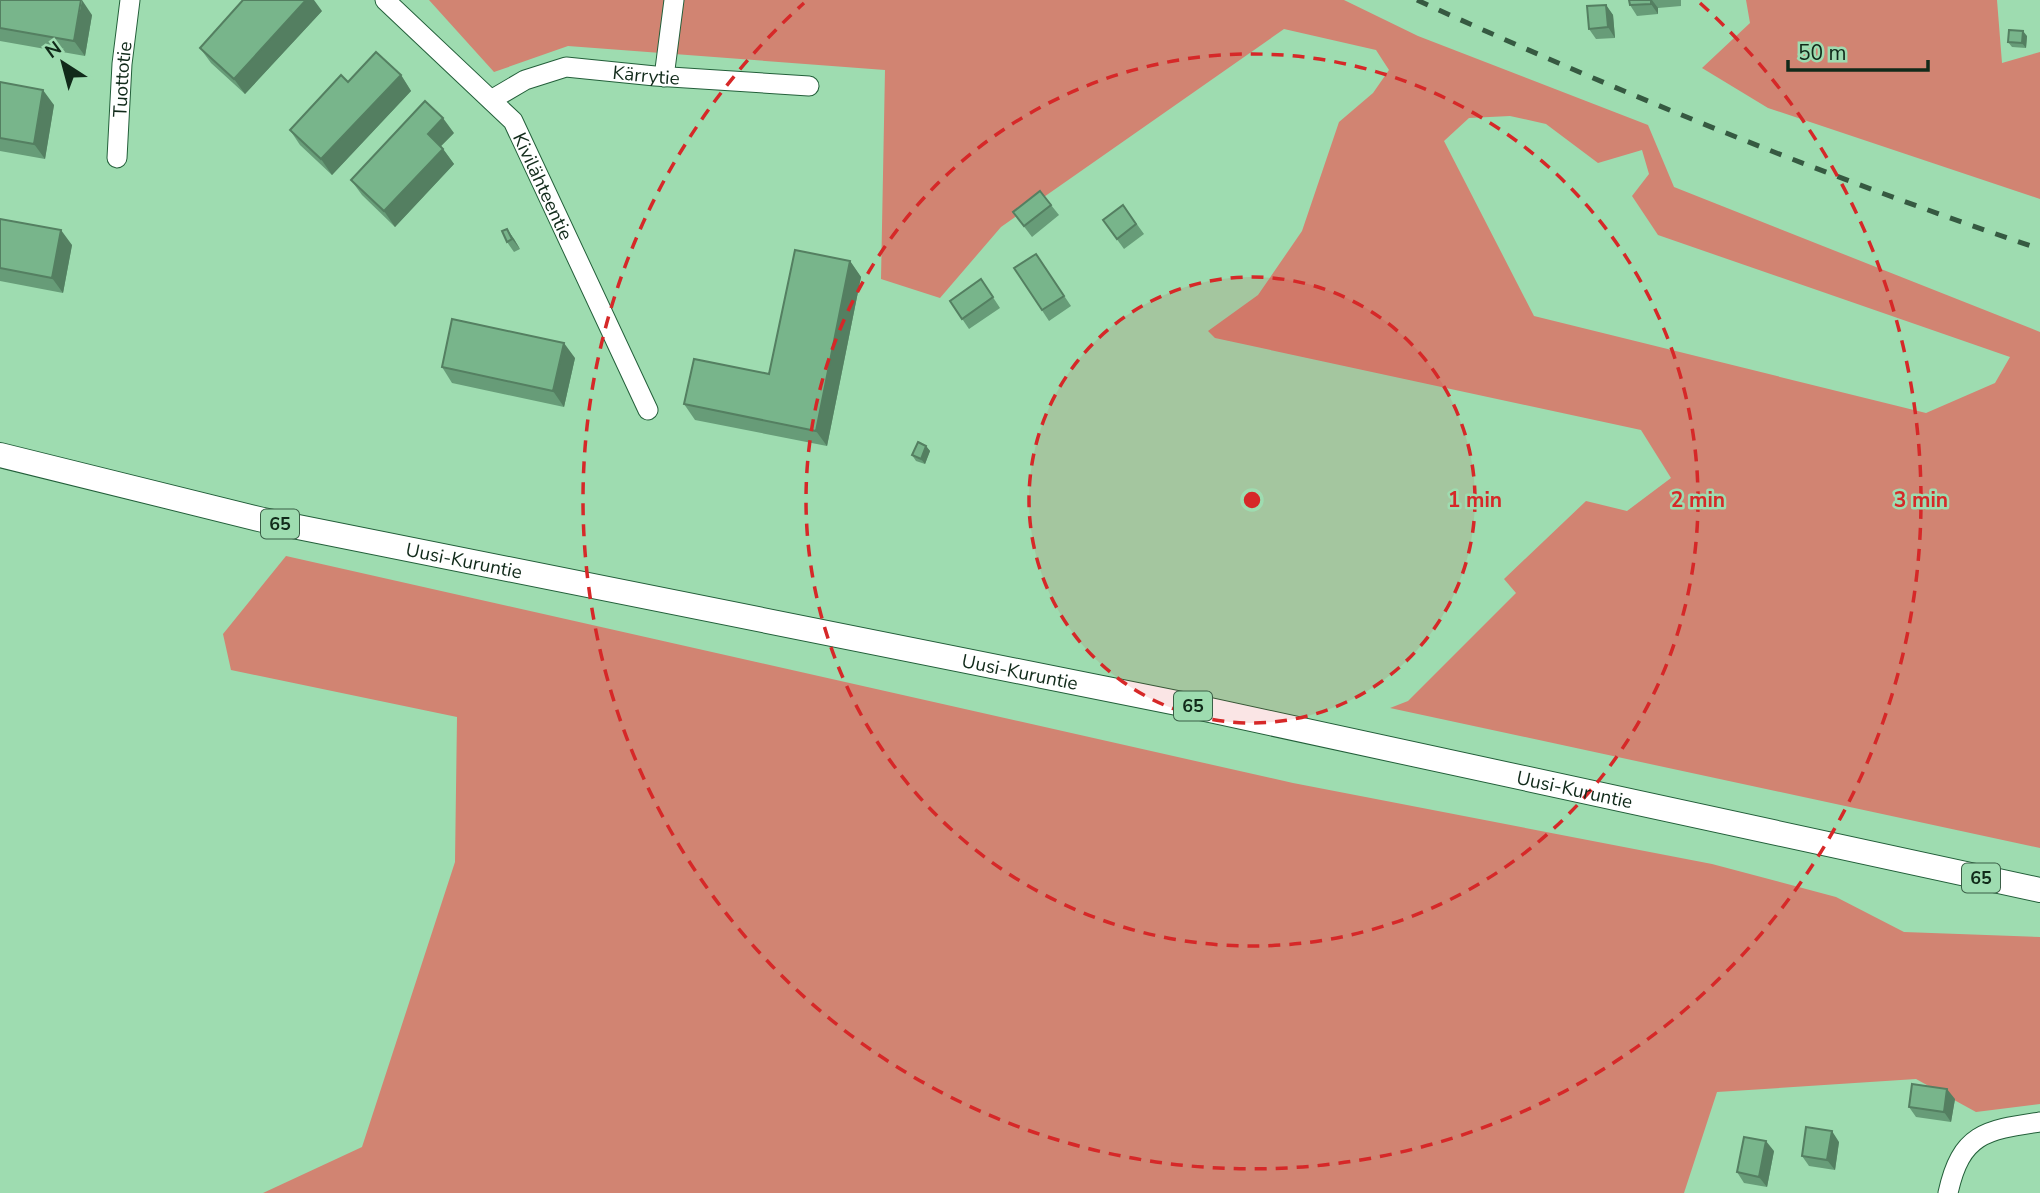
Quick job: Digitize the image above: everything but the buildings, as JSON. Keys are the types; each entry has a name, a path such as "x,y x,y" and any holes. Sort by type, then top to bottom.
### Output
{"main road":[{"name":"Uusi-Kuruntie","path":"0,455 263,520 1182,704 2040,890"}],"street":[{"name":"Tuottotie","path":"117,158 122,64 130,0"},
{"name":"Kivilähteentie","path":"385,0 513,121 648,410"},
{"path":"664,77 674,0"},
{"name":"Kärrytie","path":"491,100 525,80 566,67 664,77 809,86"},
{"path":"1948,1193 1963,1155 1973,1140 1995,1128 2040,1122"}],"shaded area":[{"path":"429,0 1344,0 1418,36 1648,125 1674,187 2040,332 2040,848 1390,708 1408,701 1516,593 1504,579 1586,501 1627,511 1671,478 1641,430 1215,338 1208,331 1258,295 1302,231 1339,122 1373,93 1389,70 1376,50 1284,29 1001,227 940,298 881,279 885,70 568,46 494,72","holes":["1510,116 1546,124 1598,163 1642,150 1649,174 1632,196 1658,235 2010,357 1995,383 1926,413 1534,316 1444,141 1469,118"]},
{"path":"1746,0 1997,0 2002,63 2040,52 2040,199 1768,108 1702,68 1750,23"},
{"path":"286,556 1293,783 1712,864 1836,897 1904,932 2040,937 2040,1104 1976,1112 1916,1079 1717,1092 1684,1193 263,1193 362,1147 455,862 457,717 231,670 223,634"}],"railway":[{"path":"1417,0 1726,133 1882,193 2040,249"}]}
